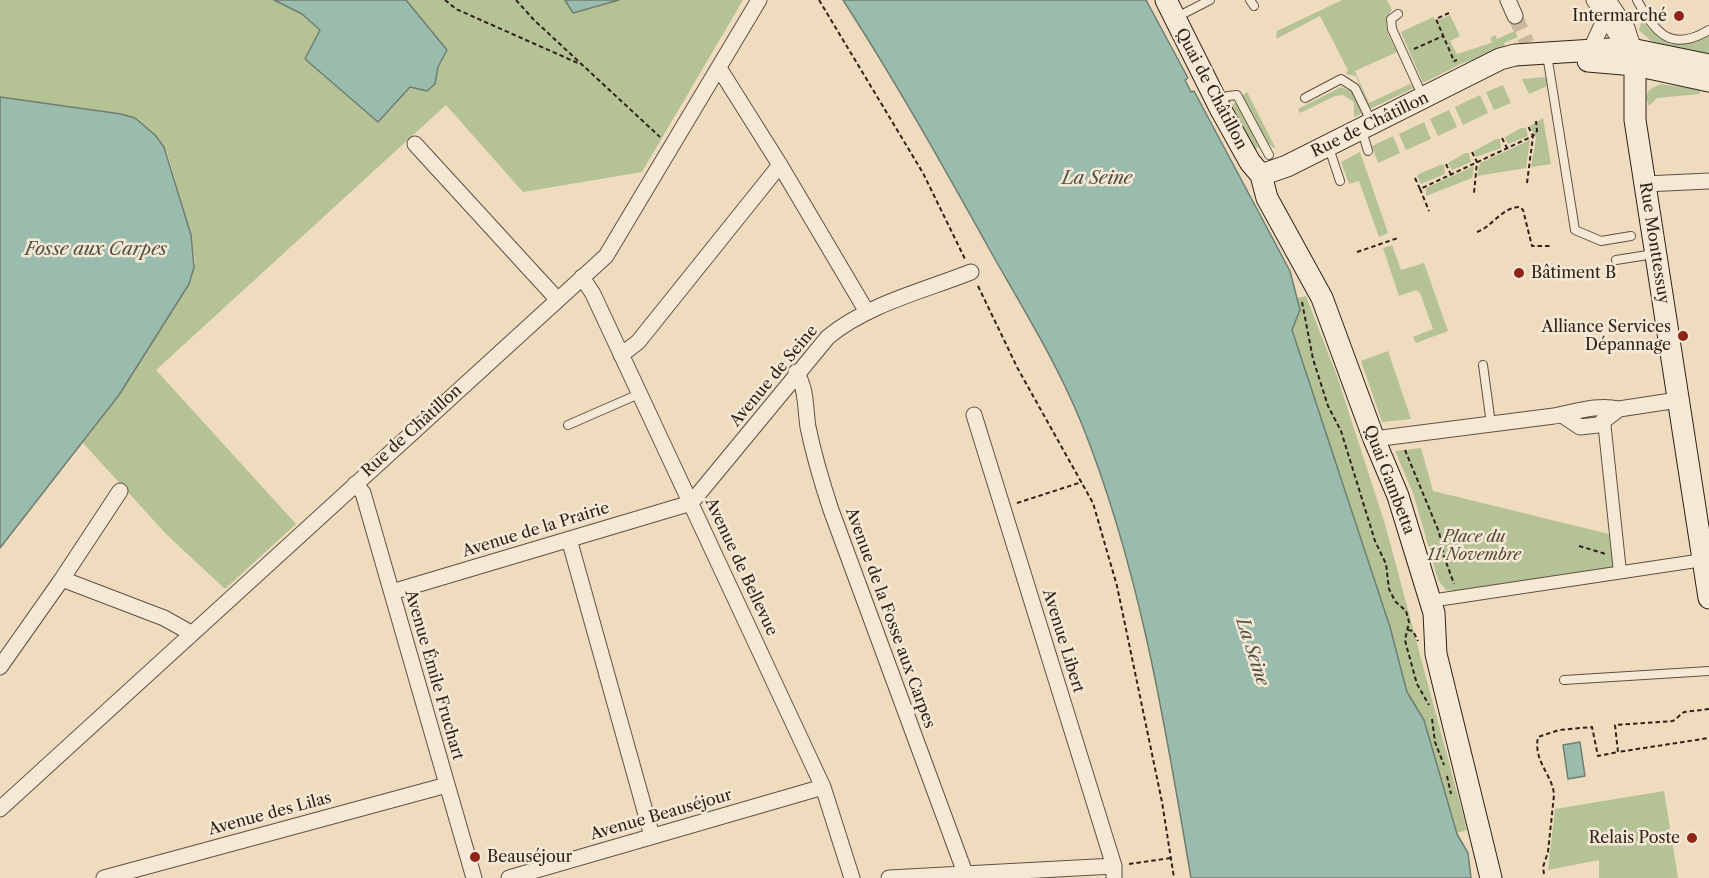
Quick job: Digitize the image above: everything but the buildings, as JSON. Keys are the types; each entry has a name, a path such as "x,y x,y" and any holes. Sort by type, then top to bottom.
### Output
{"main road":[{"name":"Quai de Châtillon","path":"1170,9 1217,103 1250,162 1268,167"},
{"name":"Rue de Châtillon","path":"1268,167 1329,146 1467,78 1500,59 1592,49 1709,65"},
{"name":"Rue de Châtillon","path":"1535,54 1607,61 1632,54 1709,81"},
{"path":"1632,54 1709,72"},
{"name":"Rue Monttessuy","path":"1632,54 1635,120 1709,598"},
{"name":"Quai Gambetta","path":"1268,167 1267,198 1294,250 1305,264 1384,437 1398,496 1434,613 1436,654 1491,878"}],"street":[{"name":"Rue de Châtillon","path":"0,809 606,256 759,0"},
{"path":"1508,0 1515,16"},
{"path":"1594,0 1632,54"},
{"path":"1608,0 1627,28 1632,54"},
{"path":"1592,49 1605,18"},
{"path":"719,68 780,165 867,312"},
{"path":"415,144 557,299"},
{"path":"621,355 638,342 780,165"},
{"path":"1645,184 1709,181"},
{"name":"Avenue de Seine","path":"691,503 796,372 828,337 845,323 867,312 971,272"},
{"name":"Avenue de Bellevue","path":"582,277 593,294 823,787 852,878"},
{"name":"Avenue de la Fosse aux Carpes","path":"796,372 804,387 808,425 816,463 831,510 965,873"},
{"path":"1384,437 1562,415 1571,410 1608,406 1619,409 1678,400"},
{"path":"1562,415 1580,427 1598,425 1619,409"},
{"name":"Avenue Libert","path":"974,415 1114,872"},
{"path":"1604,421 1620,572"},
{"name":"Avenue Émile Fruchart","path":"355,484 363,493 474,878"},
{"path":"0,667 120,491"},
{"name":"Avenue de la Prairie","path":"392,592 691,503"},
{"path":"569,539 652,836"},
{"path":"1430,601 1703,560"},
{"path":"62,579 164,618 191,633"},
{"name":"Avenue des Lilas","path":"104,878 447,785"},
{"name":"Avenue Beauséjour","path":"509,878 823,787"},
{"path":"889,878 965,873 1114,872"}],"lane":[{"path":"1170,9 1210,0"},
{"path":"1637,0 1649,23 1659,34 1672,39 1693,38 1709,30"},
{"path":"1398,14 1392,17 1391,26 1424,98"},
{"path":"1535,54 1575,230 1601,242 1631,236"},
{"path":"1305,98 1341,79 1355,88 1367,126 1368,151"},
{"path":"1329,146 1340,181"},
{"path":"1616,260 1656,253"},
{"path":"1483,365 1491,424"},
{"path":"568,425 639,394"},
{"path":"1564,680 1709,671"}],"path":[{"path":"445,0 456,9 583,66"},
{"path":"516,0 534,20 671,147"},
{"path":"819,0 923,173 1018,369 1093,503 1117,586 1162,802 1174,878"},
{"path":"1449,13 1436,19 1454,61 1463,57"},
{"path":"1403,54 1443,36"},
{"path":"1420,189 1533,136 1537,131 1536,121"},
{"path":"1527,183 1533,136 1528,126"},
{"path":"1502,138 1507,148"},
{"path":"1472,152 1477,162 1474,193"},
{"path":"1446,164 1451,175"},
{"path":"1415,178 1429,211"},
{"path":"1477,232 1485,229 1511,208 1520,207 1523,210 1532,246 1552,246"},
{"path":"1357,252 1398,238"},
{"path":"1301,297 1313,359 1328,406 1341,431 1375,541 1386,564 1392,595 1406,611 1409,622 1405,640 1409,657 1417,684 1430,706 1435,742 1447,771 1447,782 1454,799"},
{"path":"1384,437 1396,448 1404,447 1416,472 1439,532 1457,596"},
{"path":"1003,507 1082,482"},
{"path":"1579,546 1585,546 1598,553 1618,553"},
{"path":"1408,630 1413,631 1416,642"},
{"path":"1419,632 1422,640"},
{"path":"1618,752 1615,725 1673,721 1684,712 1709,709"},
{"path":"1544,874 1543,867 1548,852 1554,788 1541,768 1536,747 1538,737 1559,730 1592,727 1598,756 1709,738"},
{"path":"1114,872 1170,858"}],"green space":[{"path":"0,0 274,0 302,14 320,30 410,87 427,91 447,50 406,0 565,0 573,13 619,0 743,0 642,172 523,192 446,105 156,370 296,524 225,589 167,535 83,443 119,395 189,284 195,262 191,235 167,152 155,135 131,117 0,97"},
{"path":"1342,0 1387,0 1392,10 1386,20 1386,26 1397,52 1355,71 1369,103 1410,84 1414,88 1370,109 1356,76 1346,74 1348,70 1320,16 1276,39 1277,31"},
{"path":"1450,15 1460,36 1450,41 1457,54 1492,42 1490,38 1495,35 1497,39 1515,31 1518,37 1504,43 1506,49 1463,63 1423,83 1396,21 1401,32 1433,17 1436,21"},
{"path":"1642,19 1655,35 1671,42 1690,43 1709,36 1709,58 1651,41 1639,30"},
{"path":"1546,77 1547,86 1529,94 1522,79"},
{"path":"1660,84 1701,90 1699,94 1657,98 1649,106 1646,98 1649,90"},
{"path":"1503,85 1511,103 1494,110 1486,92"},
{"path":"1341,87 1354,93 1363,113 1354,117 1354,102 1343,95 1335,96 1300,113 1298,109"},
{"path":"1247,92 1276,149 1266,142 1241,97"},
{"path":"1480,95 1488,113 1463,125 1455,107"},
{"path":"1236,103 1260,146 1255,149 1231,104"},
{"path":"1449,110 1457,127 1438,136 1430,119"},
{"path":"1543,118 1551,164 1531,167 1536,138 1530,126"},
{"path":"1424,122 1431,139 1406,150 1399,134"},
{"path":"1521,128 1526,128 1528,136 1508,144 1505,137"},
{"path":"1393,136 1400,153 1378,163 1372,146"},
{"path":"1500,139 1501,148 1476,157 1474,151"},
{"path":"1530,140 1526,168 1477,176 1480,163"},
{"path":"1360,152 1388,233 1379,237 1359,181 1349,184 1341,162"},
{"path":"1469,153 1471,162 1452,170 1448,163"},
{"path":"1444,165 1445,174 1421,184 1417,176 1419,174"},
{"path":"1474,166 1472,178 1426,196 1426,188"},
{"path":"1392,245 1401,270 1424,263 1448,331 1416,343 1413,337 1433,329 1420,293 1416,290 1399,296 1383,248"},
{"path":"1306,296 1337,376 1385,524 1467,830 1457,833 1424,720 1407,692 1367,555 1292,330 1300,310 1297,298"},
{"path":"1388,351 1411,419 1382,422 1361,361"},
{"name":"Place du 11 Novembre","path":"1421,448 1433,491 1609,534 1613,568 1463,591 1446,590 1438,580 1413,493 1395,451"},
{"path":"1664,791 1678,878 1599,878 1599,860 1548,870 1555,809"}],"water":[{"path":"274,0 406,0 447,50 438,67 435,84 427,91 410,87 378,122 305,59 320,30 302,14"},
{"path":"565,0 619,0 573,13"},
{"name":"La Seine","path":"843,0 1146,0 1188,78 1185,80 1191,92 1194,91 1290,271 1300,310 1292,330 1390,627 1407,692 1424,720 1457,834 1468,853 1471,878 1191,878 1160,705 1135,590 1102,477 1081,422 1030,320 922,129"},
{"name":"Fosse aux Carpes","path":"0,97 121,114 135,118 155,135 164,147 191,235 194,267 189,284 119,395 0,548"},
{"path":"1580,742 1585,776 1568,779 1563,745"}],"tunnel":[{"path":"1515,16 1527,43"}],"place":[{"name":"Intermarché","path":"1679,16"},
{"name":"Bâtiment B","path":"1519,273"},
{"name":"Alliance Services Dépannage","path":"1683,336"},
{"name":"Relais Poste","path":"1692,838"},
{"name":"Beauséjour","path":"475,857"}]}
